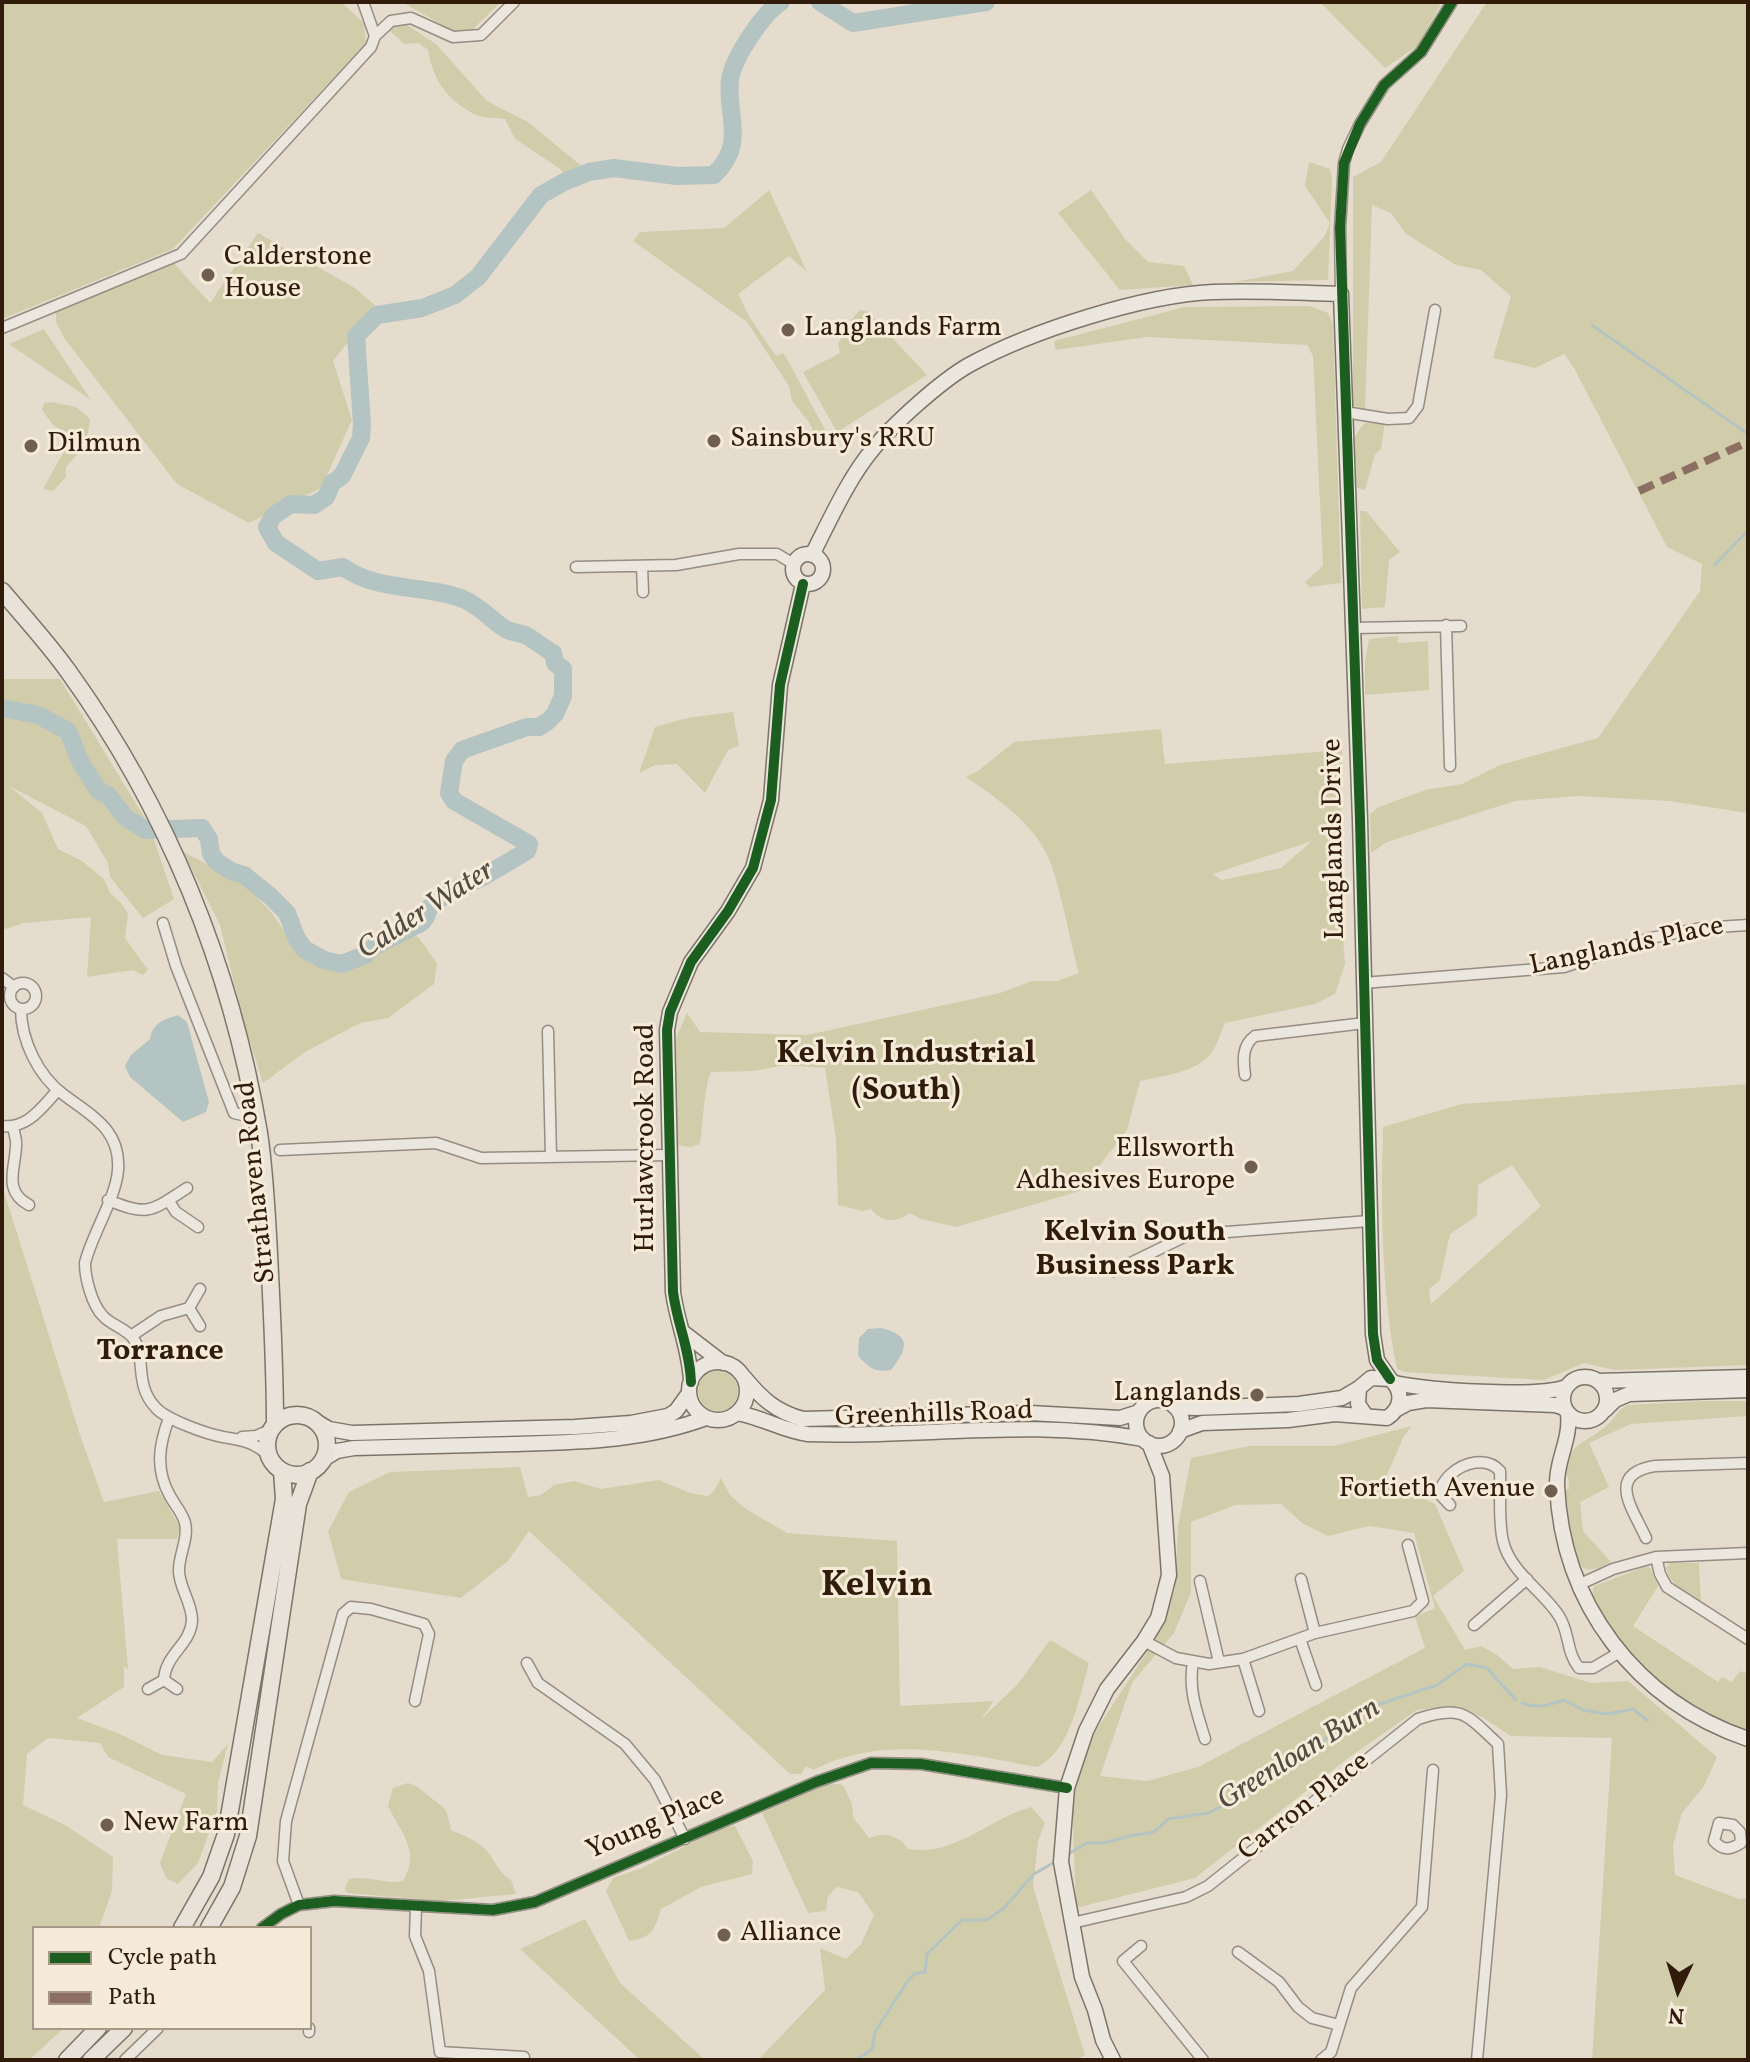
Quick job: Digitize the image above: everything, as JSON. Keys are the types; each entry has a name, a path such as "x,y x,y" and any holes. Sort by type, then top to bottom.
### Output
{"main road":[{"name":"Strathaven Road","path":"2,591 67,670 150,801 183,871 215,954 228,996 256,1118 265,1192 275,1358 272,1427"},
{"name":"Strathaven Road","path":"275,1358 285,1398 295,1415"},
{"path":"210,1926 232,1887 248,1836 298,1504 326,1450 326,1439 315,1421 295,1415 284,1418 272,1427 267,1438 268,1455 282,1471 293,1475 316,1466"},
{"path":"183,1926 211,1877 226,1834 284,1499 282,1471"},
{"path":"67,2060 96,2030"},
{"path":"91,2060 122,2030"}],"street":[{"path":"363,2 375,36"},
{"path":"2,328 181,254 371,47 375,36 391,21 411,18 453,37 481,35 514,2"},
{"path":"812,555 833,513 872,449 931,393 967,366 1025,339 1146,302 1212,292 1341,294 1341,215 1344,163 1348,149 1384,85 1421,52 1452,2"},
{"name":"Langlands Drive","path":"1341,294 1374,1349 1382,1370 1392,1381"},
{"path":"1345,412 1388,419 1409,418 1418,406 1435,310"},
{"path":"576,567 676,565 739,554 777,554 794,564"},
{"path":"812,555 820,560 823,574 813,584 803,584 795,578 794,564 799,557 812,555"},
{"path":"642,566 643,592"},
{"name":"Hurlawcrook Road","path":"690,1387 684,1333 677,1319 673,1292 667,1032 670,1012 691,962 728,911 753,868 771,800 780,685 803,584"},
{"path":"1446,625 1450,766"},
{"path":"1353,628 1461,626"},
{"path":"163,923 176,966 234,1113 256,1118"},
{"name":"Langlands Place","path":"1363,983 1564,967 1651,938 1701,928 1748,925"},
{"path":"2,978 14,987"},
{"path":"25,983 36,992 33,1004 21,1009 10,998 11,990 25,983"},
{"path":"21,1009 21,1022 36,1063 58,1090 92,1114 111,1133 116,1145 118,1174 88,1249 85,1271 102,1316 131,1336 137,1346 145,1394 169,1418 221,1437 256,1436 272,1427"},
{"path":"1245,1075 1245,1048 1255,1036 1365,1023"},
{"path":"548,1031 551,1157"},
{"path":"29,1205 20,1200 13,1188 12,1168 16,1146 7,1126 33,1117 58,1090"},
{"path":"280,1150 436,1143 481,1158 669,1155"},
{"path":"108,1200 148,1211 187,1188"},
{"path":"168,1200 176,1212 198,1227"},
{"path":"1114,1271 1188,1235 1369,1221"},
{"path":"131,1336 161,1316 189,1308 200,1289"},
{"path":"189,1308 200,1326"},
{"path":"316,1466 337,1451 354,1448 628,1438 666,1432 706,1418 720,1420 737,1413 746,1400 744,1377 684,1333"},
{"name":"Langlands Drive","path":"1361,1386 1374,1349"},
{"path":"315,1421 329,1429 352,1433 575,1427 658,1419 676,1411 704,1367 723,1363"},
{"path":"1175,1407 1299,1404 1342,1398 1378,1376 1423,1388 1544,1392 1566,1387 1577,1378 1584,1377 1598,1381 1748,1377"},
{"name":"Greenhills Road","path":"744,1377 774,1408 803,1419 1030,1413 1120,1418 1139,1412"},
{"path":"1392,1381 1400,1395 1397,1409"},
{"path":"1598,1381 1606,1391 1605,1410"},
{"path":"1361,1386 1358,1404 1366,1416"},
{"path":"690,1387 694,1408 706,1418"},
{"path":"1566,1387 1563,1394 1569,1431 1558,1464 1557,1489 1566,1553 1578,1585 1601,1627 1633,1669 1686,1710 1748,1739"},
{"path":"1566,1446 1615,1400 1629,1394 1748,1390"},
{"path":"1146,1441 1161,1446 1202,1423 1288,1420 1335,1414 1387,1418 1408,1403 1426,1400 1555,1405 1579,1421 1591,1420"},
{"path":"1113,2060 1082,1977 1061,1862 1067,1788 1086,1731 1107,1689 1158,1618 1169,1575 1162,1476 1137,1426 1139,1412 1153,1401 1165,1401 1175,1407 1182,1418 1162,1476"},
{"name":"Greenhills Road","path":"737,1413 808,1434 1034,1428 1103,1432 1146,1441"},
{"path":"164,1680 167,1662 184,1644 192,1621 178,1569 186,1525 166,1488 159,1459 169,1418"},
{"path":"232,1438 258,1446 268,1455"},
{"path":"1438,1492 1453,1472 1467,1465 1484,1461 1497,1467 1500,1471 1502,1538 1506,1551 1558,1615 1567,1631 1570,1657 1579,1668 1593,1668 1620,1652"},
{"path":"1646,1538 1626,1493 1626,1481 1630,1476 1646,1467 1655,1466 1748,1463"},
{"path":"1423,1488 1438,1492 1450,1505"},
{"path":"1144,1641 1176,1658 1193,1662 1219,1662 1243,1659 1315,1633 1413,1611 1423,1601 1408,1545"},
{"path":"1578,1585 1613,1569 1656,1557 1748,1553"},
{"path":"1656,1557 1667,1587 1748,1639"},
{"path":"1301,1579 1315,1633"},
{"path":"1474,1625 1527,1579"},
{"path":"1200,1581 1219,1662"},
{"path":"299,1905 283,1861 286,1821 339,1625 343,1614 351,1607 371,1609 424,1624 429,1634 415,1701"},
{"path":"1300,1639 1316,1685"},
{"path":"1243,1659 1259,1711"},
{"path":"1193,1662 1189,1680 1191,1693 1205,1739"},
{"path":"527,1663 538,1683 625,1744 655,1780 685,1839"},
{"path":"148,1689 164,1680"},
{"path":"164,1680 177,1689"},
{"name":"Carron Place","path":"1072,1923 1186,1897 1208,1886 1418,1719 1440,1712 1466,1714 1498,1744 1501,1795 1477,2060"},
{"name":"Young Place","path":"266,1926 299,1905 334,1901 493,1910 535,1902 816,1782 871,1763 921,1764 1067,1788"},
{"path":"1321,2060 1331,2052 1351,1988 1422,1907 1433,1770"},
{"path":"416,1907 415,1936 429,1971 440,2052 524,2057"},
{"path":"1141,1946 1123,1961 1203,2060"},
{"path":"1238,1952 1279,1982 1298,2007 1312,2018 1339,2025"},
{"path":"125,2060 156,2030"}],"shaded area":[{"path":"2,2 341,2 364,23 366,43 173,249 2,319"},
{"path":"402,2 501,2 471,31 456,33"},
{"path":"1320,2 1442,2 1419,45 1385,68"},
{"path":"1487,2 1748,2 1748,813 1669,801 1577,796 1515,801 1387,842 1371,853 1370,814 1379,807 1425,790 1462,784 1500,765 1598,738 1700,591 1702,564 1667,547 1564,354 1535,368 1493,358 1511,296 1481,270 1456,265 1406,234 1391,213 1372,205 1365,411 1353,405 1353,177 1381,162"},
{"path":"407,25 436,44 487,101 528,122 589,172 569,180 559,168 515,139 505,119 477,115 456,102 438,80 428,50 418,43 404,44 390,31 393,26"},
{"path":"1309,162 1330,169 1332,179 1328,280 1234,282 1293,271 1324,237 1330,223 1305,186"},
{"path":"769,190 807,272 789,256 738,294 776,356 783,353 787,359 830,439 820,445 809,422 792,401 789,386 747,322 633,241 640,232 724,228"},
{"path":"1091,190 1125,239 1148,262 1184,266 1193,285 1120,290 1058,213"},
{"path":"258,233 355,288 376,306 333,361 352,420 321,488 249,523 177,484 64,338 56,322 56,309 171,260 210,303"},
{"path":"1309,306 1328,313 1333,325 1341,583 1309,587 1305,582 1323,566 1313,356 1307,345 1147,337 1056,350 1054,341 1185,307"},
{"path":"860,310 867,311 927,375 837,432 803,372 840,353 838,344"},
{"path":"44,329 91,400 9,344"},
{"path":"44,403 76,407 90,419 88,434 82,441 83,448 66,467 66,477 53,491 43,489 72,437 53,425 42,410"},
{"path":"1385,422 1381,449 1375,454 1365,490 1357,488 1352,461 1355,438 1365,423"},
{"path":"1360,511 1366,511 1400,552 1389,560 1385,607 1362,609"},
{"path":"1398,636 1398,643 1428,641 1429,690 1365,695 1369,639"},
{"path":"2,679 60,679 149,825 174,899 143,918 110,877 108,863 86,826 9,786 42,813 58,849 82,861 103,878 111,894 122,904 128,914 125,938 148,970 143,975 133,970 87,977 91,917 24,923 2,930 2,708 38,715 68,731 80,761 105,800 143,821 96,779 71,728 25,707 2,703"},
{"path":"733,712 739,746 728,750 705,793 677,764 655,765 639,773 655,727 687,718"},
{"path":"1161,729 1165,764 1342,750 1339,883 1345,964 1335,994 1315,1004 1225,1023 1215,1047 1201,1062 1182,1072 1140,1081 1127,1130 1080,1191 956,1227 921,1219 910,1213 890,1220 880,1217 871,1209 862,1211 838,1205 836,1139 825,1068 786,1065 754,1071 711,1072 700,1144 691,1147 678,1145 676,1038 687,1013 700,1032 807,1035 1000,993 1032,981 1057,981 1079,973 1058,886 1042,846 1013,812 966,777 1014,742","holes":["1312,841 1281,868 1221,880 1213,874"]},
{"path":"183,852 241,881 270,911 288,936 325,967 355,969 397,934 418,937 437,963 434,984 388,1018 360,1023 305,1052 263,1083 243,1020 220,925"},
{"path":"178,1015 187,1022 209,1102 206,1112 183,1122 130,1077 125,1066 131,1055 150,1039 156,1025"},
{"path":"1748,1084 1748,1365 1615,1370 1584,1363 1544,1380 1397,1369 1385,1279 1383,1127 1462,1104","holes":["1512,1165 1541,1206 1431,1304 1429,1289 1440,1280 1450,1234 1477,1216 1478,1185"]},
{"path":"2,1185 104,1502 159,1491 180,1527 177,1539 117,1539 128,1669 124,1666 124,1687 77,1718 120,1734 162,1755 212,1762 228,1744 218,1782 217,1811 198,1863 178,1884 166,1878 160,1863 186,1794 108,1757 100,1743 48,1738 27,1754 23,1805 65,1825 113,1857 112,1891 100,1926 32,1926 32,2030 62,2030 29,2060 2,2060"},
{"path":"881,1328 898,1335 904,1344 901,1356 891,1370 872,1368 858,1356 859,1338 868,1329"},
{"path":"718,1371 732,1377 738,1391 732,1405 718,1411 704,1405 698,1391 704,1377"},
{"path":"1748,1401 1748,1416 1631,1424 1589,1443 1609,1487 1580,1502 1583,1531 1611,1562 1586,1569 1573,1546 1565,1490 1569,1489 1568,1477 1565,1476 1573,1450 1605,1427 1628,1405"},
{"path":"1412,1426 1404,1436 1385,1479 1435,1504 1464,1571 1433,1596 1465,1650 1481,1646 1513,1669 1540,1667 1591,1683 1628,1681 1717,1757 1704,1786 1682,1813 1673,1845 1675,1875 1739,1899 1748,1898 1748,2060 1592,2060 1612,1738 1511,1736 1482,1717 1449,1706 1417,1710 1351,1756 1195,1878 1076,1908 1072,1801 1080,1766 1095,1732 1156,1638 1175,1589 1178,1526 1191,1458 1249,1446 1334,1446","holes":["1281,1504 1302,1523 1328,1536 1369,1526 1414,1533 1435,1608 1415,1617 1425,1648 1198,1767 1147,1781 1100,1776 1132,1683 1174,1633 1191,1592 1191,1522 1235,1505"]},
{"path":"520,1467 528,1497 541,1495 554,1485 574,1481 601,1489 659,1480 690,1493 708,1496 721,1478 730,1495 746,1509 787,1533 897,1541 900,1706 994,1701 981,1719 1017,1685 1050,1640 1089,1663 1066,1735 1049,1759 1038,1767 953,1752 896,1749 840,1759 813,1770 806,1766 801,1774 790,1774 529,1531 508,1561 461,1598 341,1579 328,1531 349,1492 390,1472"},
{"path":"1670,1563 1699,1563 1701,1603 1671,1580 1666,1568"},
{"path":"1647,1566 1658,1586 1633,1626 1718,1682 1722,1677 1732,1682 1740,1671 1746,1673 1748,1731 1704,1712 1666,1687 1633,1656 1597,1607 1593,1599 1594,1586"},
{"path":"408,1783 418,1787 446,1810 451,1830 487,1850 501,1872 511,1880 516,1894 442,1901 347,1893 345,1888 349,1879 403,1881 410,1851 388,1806 393,1788"},
{"path":"828,1783 843,1785 852,1804 853,1817 869,1838 891,1836 908,1849 925,1850 957,1842 1031,1807 1045,1823 1038,1841 1033,1887 1085,2055 1076,2060 758,2060 825,1990 820,1948 846,1959 861,1944 874,1915 858,1892 837,1887 828,1896 826,1911 808,1913 762,1813"},
{"path":"735,1826 753,1861 752,1874 701,1887 661,1909 648,1935 629,1941 606,1891 613,1878 642,1868 724,1827"},
{"path":"585,1919 620,1983 705,2060 640,2060 520,1949"}],"waterway":[{"name":"Calder Water","path":"2,708 38,715 68,731 80,761 98,790 108,795 126,818 146,830 202,828 217,862 244,875 270,896 287,913 304,949 324,960 342,964 365,955 375,946 421,923 429,908 447,893 483,877 527,851 529,844 454,801 449,793 454,761 462,750 527,727 539,727 555,714 563,696 563,669 555,663 553,653 527,636 506,630 463,599 386,584 356,575 343,567 318,571 276,543 267,527 273,516 291,504 314,505 326,497 332,483 342,476 361,438 356,336 377,315 422,308 455,295 478,277 541,195 564,182 589,172 614,168 677,176 714,175 724,163 733,141 732,71 758,26 781,2"},
{"name":"Calder Water","path":"820,2 853,23 986,2"},
{"path":"1592,325 1748,434"},
{"path":"1715,565 1748,530"},
{"name":"Greenloan Burn","path":"1070,1853 1087,1843 1104,1843 1154,1832 1168,1819 1208,1813 1249,1793 1259,1780 1279,1767 1301,1762 1331,1734 1342,1730 1371,1707 1437,1685 1467,1664 1487,1668 1516,1700"},
{"name":"Greenloan Burn","path":"1522,1703 1538,1706 1564,1700 1583,1710 1607,1714 1633,1709 1647,1720"},
{"name":"Greenloan Burn","path":"856,2060 872,2049 875,2032 907,1982 914,1974 925,1972 927,1954 962,1920 987,1920 1004,1908 1034,1874 1053,1863"}],"marked path":[{"path":"1639,491 1748,442"}],"cycle path":[{"path":"1390,1379 1377,1360 1373,1334 1340,228 1344,163 1360,124 1384,85 1421,52 1452,2"},
{"path":"691,1382 673,1292 667,1030 670,1012 691,962 728,911 753,868 771,800 780,685 803,584"},
{"path":"265,1926 299,1905 334,1901 493,1910 535,1902 816,1782 871,1763 921,1764 1067,1788"}],"place":[{"name":"Calderstone House","path":"208,275"},
{"name":"Langlands Farm","path":"788,330"},
{"name":"Sainsbury's RRU","path":"714,441"},
{"name":"Dilmun","path":"31,446"},
{"name":"Ellsworth Adhesives Europe","path":"1251,1167"},
{"name":"Langlands","path":"1257,1395"},
{"name":"Fortieth Avenue","path":"1551,1491"},
{"name":"New Farm","path":"107,1825"},
{"name":"Alliance","path":"724,1935"}],"district":[{"name":"Kelvin Industrial (South)","path":"906,1074"},
{"name":"Kelvin South Business Park","path":"1135,1251"},
{"name":"Torrance","path":"160,1353"},
{"name":"Kelvin","path":"877,1588"}]}
